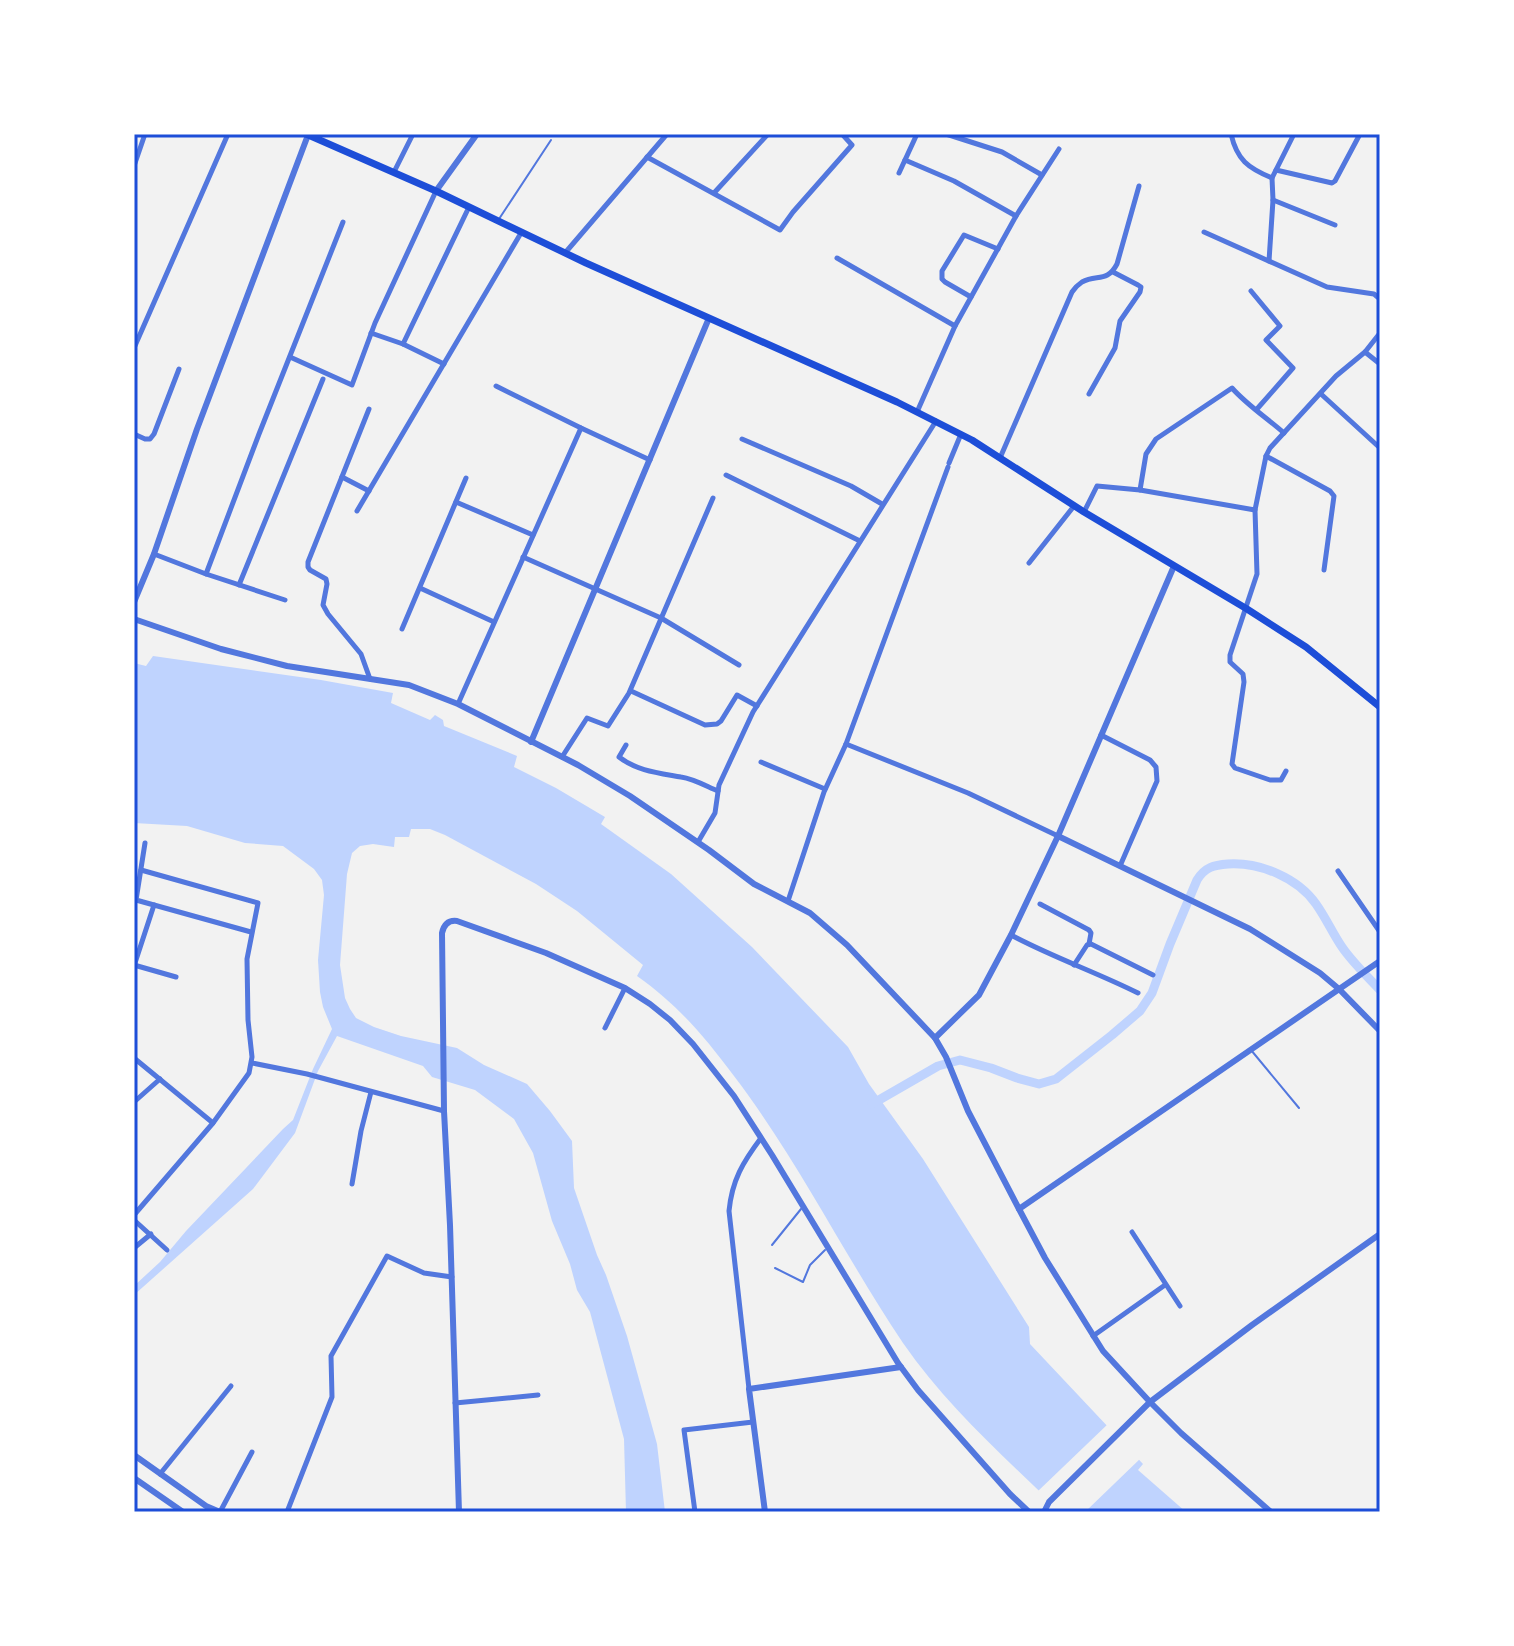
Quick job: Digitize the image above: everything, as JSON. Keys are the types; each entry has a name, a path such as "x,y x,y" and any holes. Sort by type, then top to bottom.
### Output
{"main road":[{"path":"307,134 961,434 1306,647 1380,707"}],"street":[{"path":"134,166 145,134"},
{"path":"134,348 228,134"},
{"path":"134,602 307,134"},
{"path":"394,172 413,134"},
{"path":"290,357 352,385 371,333 436,191 477,134"},
{"path":"565,253 667,134"},
{"path":"714,193 768,134"},
{"path":"647,157 780,230 852,145 842,134"},
{"path":"899,173 917,134"},
{"path":"946,134 1002,152 1042,175"},
{"path":"1231,134 1241,160 1272,178"},
{"path":"1269,261 1272,178 1294,134"},
{"path":"1276,170 1332,183 1360,134"},
{"path":"917,412 955,326 1016,216 1059,149"},
{"path":"905,160 954,181 1016,216"},
{"path":"1000,458 1072,292 1080,282 1103,278 1113,272 1139,186"},
{"path":"1273,200 1335,225"},
{"path":"403,344 469,207"},
{"path":"206,574 343,222"},
{"path":"1204,232 1327,287 1374,294 1380,299"},
{"path":"357,511 521,233"},
{"path":"971,297 945,282 942,271 964,235 998,249"},
{"path":"837,258 955,326"},
{"path":"1089,394 1115,348 1120,321 1141,287 1113,272"},
{"path":"1251,291 1280,326 1266,340 1293,368 1257,409"},
{"path":"531,742 709,318"},
{"path":"371,333 444,364"},
{"path":"1286,771 1281,780 1270,780 1235,768 1232,764 1244,682 1243,674 1230,662 1230,655 1257,574 1255,510 1266,456 1336,376 1365,352 1380,333"},
{"path":"1365,352 1380,364"},
{"path":"134,434 145,439 150,439 154,434 179,369"},
{"path":"239,585 323,379"},
{"path":"496,386 650,460"},
{"path":"1140,490 1146,454 1156,439 1232,388 1284,433"},
{"path":"1321,394 1380,448"},
{"path":"369,409 308,567 326,579 323,605 361,654 370,679"},
{"path":"698,842 715,813 719,785 757,706 936,421"},
{"path":"458,704 581,428"},
{"path":"788,901 825,789 846,744 961,434"},
{"path":"742,439 851,486 883,504"},
{"path":"1266,456 1334,496 1324,570"},
{"path":"726,475 860,541"},
{"path":"342,477 369,491"},
{"path":"402,629 466,478"},
{"path":"1084,512 1097,486 1140,490 1255,510"},
{"path":"562,757 587,718 608,726 631,691 713,498"},
{"path":"456,502 533,535"},
{"path":"1029,563 1074,506"},
{"path":"154,554 285,600"},
{"path":"523,557 661,618 739,665"},
{"path":"935,1038 979,995 1011,935 1058,836 1174,566"},
{"path":"420,588 494,622"},
{"path":"134,619 234,653 287,666 409,685 458,704 630,796 754,884 810,913 847,945 935,1038 968,1111 1045,1258 1103,1351 1150,1402 1271,1512"},
{"path":"631,691 705,725 721,721 737,695 757,706"},
{"path":"1101,735 1150,760 1156,767 1157,781 1120,866"},
{"path":"846,744 968,793 1250,929 1320,973 1380,1031"},
{"path":"626,745 619,757 623,761 650,773 684,777 718,791"},
{"path":"761,762 825,789"},
{"path":"145,843 136,900 251,932"},
{"path":"141,870 258,903 247,959 252,1063 249,1073 213,1123 134,1217 167,1250"},
{"path":"1338,871 1380,932"},
{"path":"1040,904 1091,933 1089,944 1074,965"},
{"path":"154,905 134,966 176,977"},
{"path":"459,1512 444,1111 442,933 451,920 546,953 625,988 660,1012 693,1044 734,1096 901,1367 918,1390 1029,1512"},
{"path":"1011,935 1138,993"},
{"path":"1089,944 1153,975"},
{"path":"1019,1209 1380,961"},
{"path":"605,1028 625,988"},
{"path":"134,1058 213,1123"},
{"path":"252,1063 307,1074 444,1111"},
{"path":"134,1102 160,1079"},
{"path":"352,1184 371,1092"},
{"path":"761,1138 742,1163 731,1194 729,1211 765,1512"},
{"path":"1132,1232 1180,1306"},
{"path":"134,1248 151,1234"},
{"path":"1044,1512 1049,1502 1150,1402 1380,1234"},
{"path":"287,1512 332,1397 331,1356 387,1256 424,1273 452,1277"},
{"path":"1093,1336 1165,1285"},
{"path":"749,1389 901,1367"},
{"path":"160,1474 231,1386"},
{"path":"455,1403 538,1395"},
{"path":"695,1512 684,1430 753,1422"},
{"path":"134,1455 206,1506 220,1512 252,1452"},
{"path":"134,1478 183,1512"}],"lane":[{"path":"497,221 551,140"},
{"path":"1251,1049 1299,1108"},
{"path":"772,1245 804,1206"},
{"path":"775,1268 803,1282 810,1265 828,1246"}],"water":[{"path":"153,656 393,693 391,703 430,720 435,715 443,720 444,726 517,756 514,767 605,817 601,824 671,874 752,947 848,1047 869,1084 923,1159 1029,1327 1030,1344 1143,1464 1138,1470 1186,1512 1062,1512 1056,1507 975,1429 919,1365 881,1310 757,1108 690,1022 637,976 643,965 577,911 536,884 430,829 411,829 409,837 395,837 394,847 373,844 360,846 352,853 347,874 340,965 345,998 356,1018 374,1027 457,1048 484,1065 527,1084 572,1141 574,1188 627,1336 657,1444 665,1512 626,1512 624,1439 590,1312 577,1290 552,1221 533,1153 514,1119 475,1090 432,1077 423,1066 337,1036 318,1071 295,1133 253,1189 134,1295 134,1286 293,1120 332,1029 320,992 318,960 324,895 322,880 314,869 283,846 245,843 187,826 134,823 134,663 146,666"}],"pier":[{"path":"1110,1422 1142,1457 1085,1512 1056,1512 1037,1492"}],"waterway":[{"path":"872,1104 938,1066 960,1060 1039,1084 1056,1079 1140,1011 1152,993 1197,880 1207,869 1218,865 1240,864 1265,869 1299,886 1316,904 1346,953 1380,990"}]}
